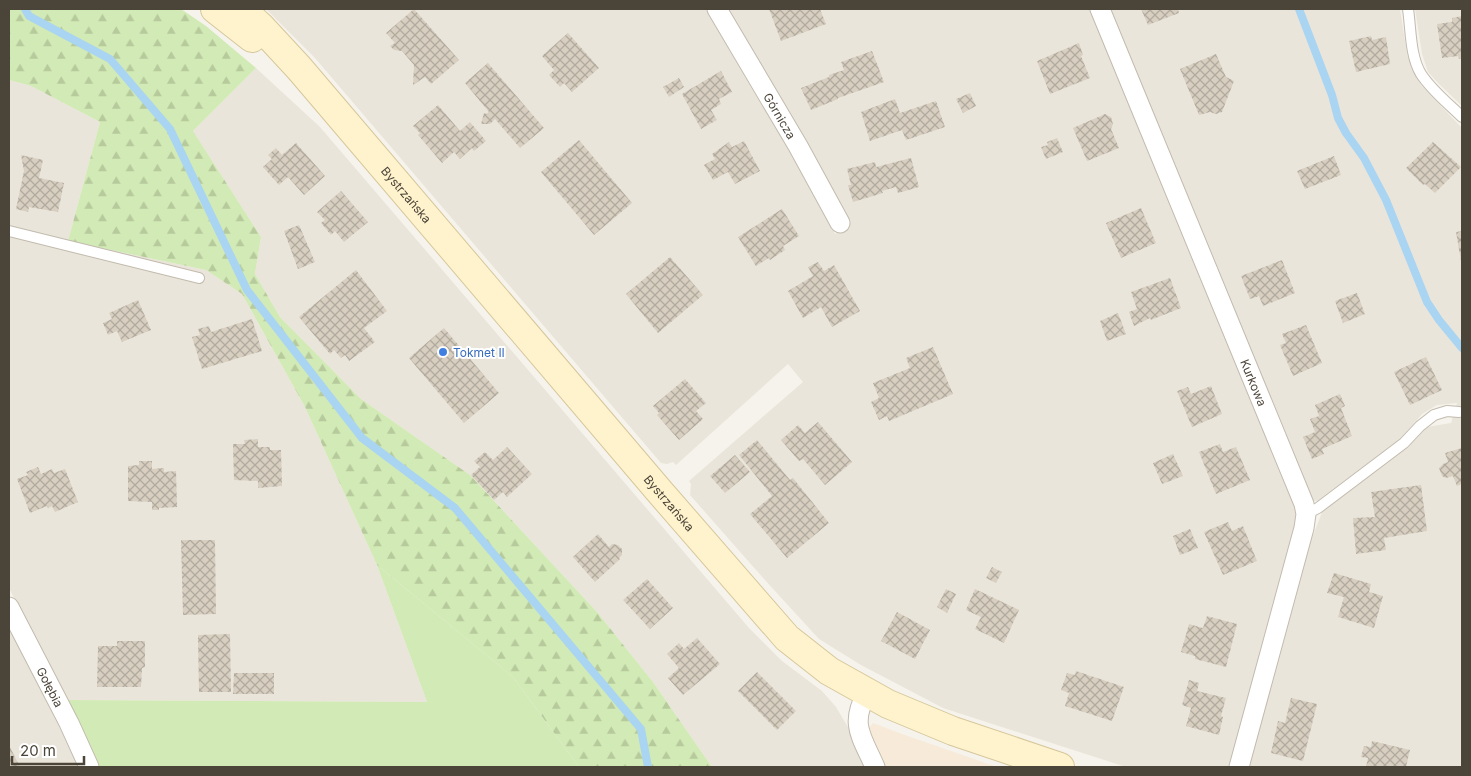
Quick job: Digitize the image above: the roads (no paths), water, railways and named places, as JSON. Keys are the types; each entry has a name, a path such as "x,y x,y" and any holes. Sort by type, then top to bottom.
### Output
{"main road":[{"name":"Bystrzańska","path":"215,9 251,36 355,135"},
{"name":"Bystrzańska","path":"241,9 261,27 299,68 771,622 787,638 810,657 867,693 918,717 1060,767"}],"street":[{"name":"Górnicza","path":"717,9 779,112 840,223"},
{"name":"Kurkowa","path":"1100,9 1304,504 1306,514 1239,767"},
{"name":"Gołębia","path":"9,607 69,723 89,767"},
{"path":"867,693 860,705 857,717 860,732 875,767"}],"lane":[{"path":"1408,9 1414,56 1421,73 1462,117"},
{"path":"9,231 199,278"},
{"path":"1306,514 1318,508 1404,443 1420,426 1434,415 1447,411 1459,412"}],"waterway":[{"path":"25,9 29,16 110,59 170,129 247,290 362,438 455,508 641,729 648,767"},
{"path":"1299,9 1332,95 1338,118 1364,158 1386,200 1427,302 1462,348"}],"place":[{"name":"Tokmet II","path":"443,352"}]}
